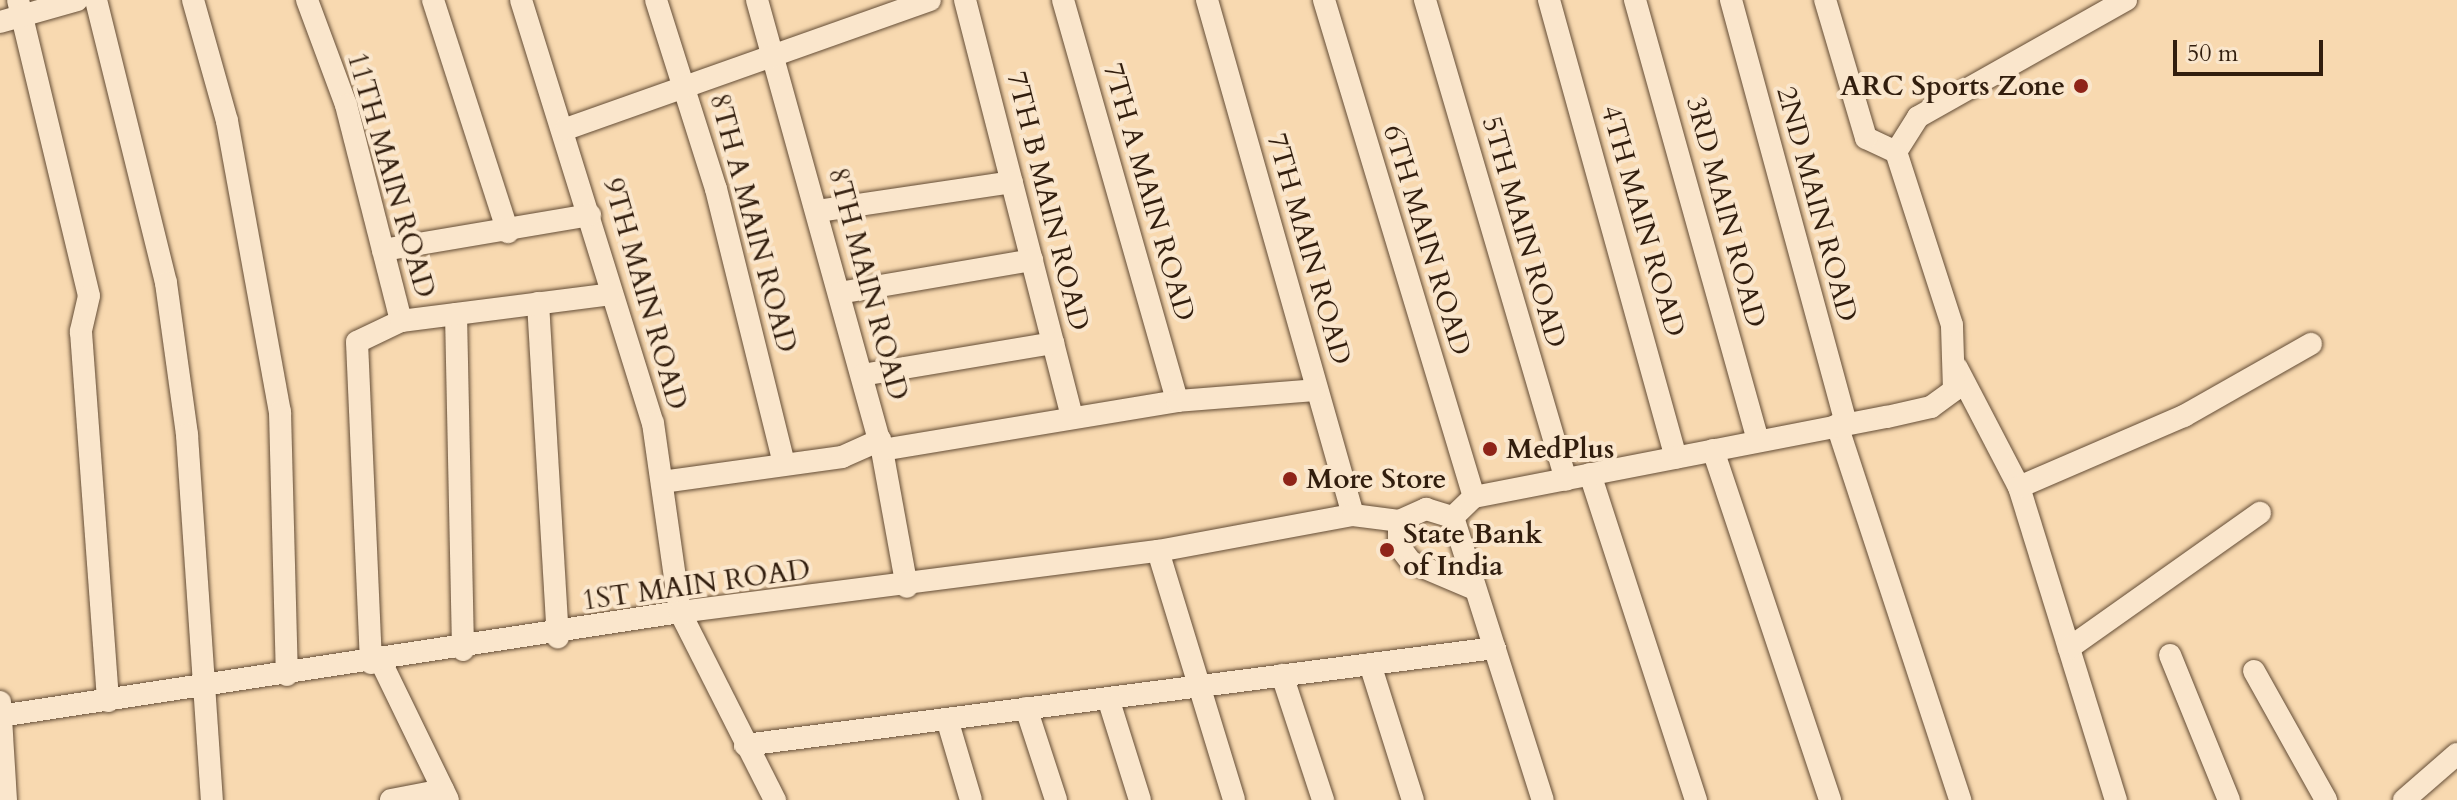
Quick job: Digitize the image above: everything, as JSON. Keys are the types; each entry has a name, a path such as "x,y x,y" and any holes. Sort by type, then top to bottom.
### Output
{"street":[{"path":"0,22 20,8 77,0"},
{"path":"96,0 166,283 187,435 212,800"},
{"path":"193,0 227,121 280,412 287,675"},
{"name":"11TH MAIN ROAD","path":"307,0 346,105 401,321"},
{"path":"433,0 508,232"},
{"name":"9TH MAIN ROAD","path":"521,0 566,129 611,294 653,423 680,612 775,800"},
{"name":"8TH A MAIN ROAD","path":"656,0 684,85 784,464"},
{"name":"8TH MAIN ROAD","path":"757,0 775,53 881,445 907,587"},
{"path":"566,129 930,0"},
{"name":"7TH B MAIN ROAD","path":"965,0 1072,418"},
{"name":"7TH A MAIN ROAD","path":"1063,0 1177,401"},
{"name":"7TH MAIN ROAD","path":"1207,0 1353,515"},
{"name":"6TH MAIN ROAD","path":"1324,0 1474,497"},
{"name":"5TH MAIN ROAD","path":"1425,0 1566,480"},
{"name":"4TH MAIN ROAD","path":"1549,0 1676,458"},
{"name":"3RD MAIN ROAD","path":"1635,0 1758,440"},
{"name":"2ND MAIN ROAD","path":"1731,0 1842,424 1960,800"},
{"path":"1453,517 1474,497 1931,407 1954,390 1957,368 1952,325 1896,152 1866,138 1825,0"},
{"path":"1896,152 1918,117 2126,0"},
{"path":"20,8 89,296 81,332 108,701"},
{"path":"818,211 1012,182"},
{"path":"383,250 508,232 590,215"},
{"path":"839,293 1032,260"},
{"path":"391,800 445,795 376,662 357,342 401,321 611,294"},
{"path":"538,303 558,637"},
{"path":"456,314 463,650"},
{"path":"862,375 1053,343"},
{"path":"2019,487 2184,416 2311,344"},
{"path":"1957,368 2019,487 2116,800"},
{"path":"662,482 842,457 881,445 1177,401 1317,390"},
{"path":"1713,450 1830,800"},
{"path":"1590,474 1696,800"},
{"path":"1472,588 1411,562 1399,546 1399,521 1426,509 1453,517 1466,543 1472,588 1495,648 1543,800"},
{"path":"2069,648 2260,513"},
{"name":"1ST MAIN ROAD","path":"0,716 558,637 680,612 907,587 1158,551 1353,515 1399,521"},
{"path":"1158,551 1234,800"},
{"path":"745,745 1495,648"},
{"path":"2170,655 2229,800"},
{"path":"1370,664 1413,800"},
{"path":"2254,671 2326,800"},
{"path":"1282,675 1323,800"},
{"path":"1108,698 1140,800"},
{"path":"0,701 6,800"},
{"path":"1026,708 1056,800"},
{"path":"947,719 971,800"},
{"path":"2411,798 2457,754"}],"place":[{"name":"ARC Sports Zone","path":"2081,86"},
{"name":"MedPlus","path":"1490,449"},
{"name":"More Store","path":"1290,479"},
{"name":"State Bank of India","path":"1387,550"}]}
